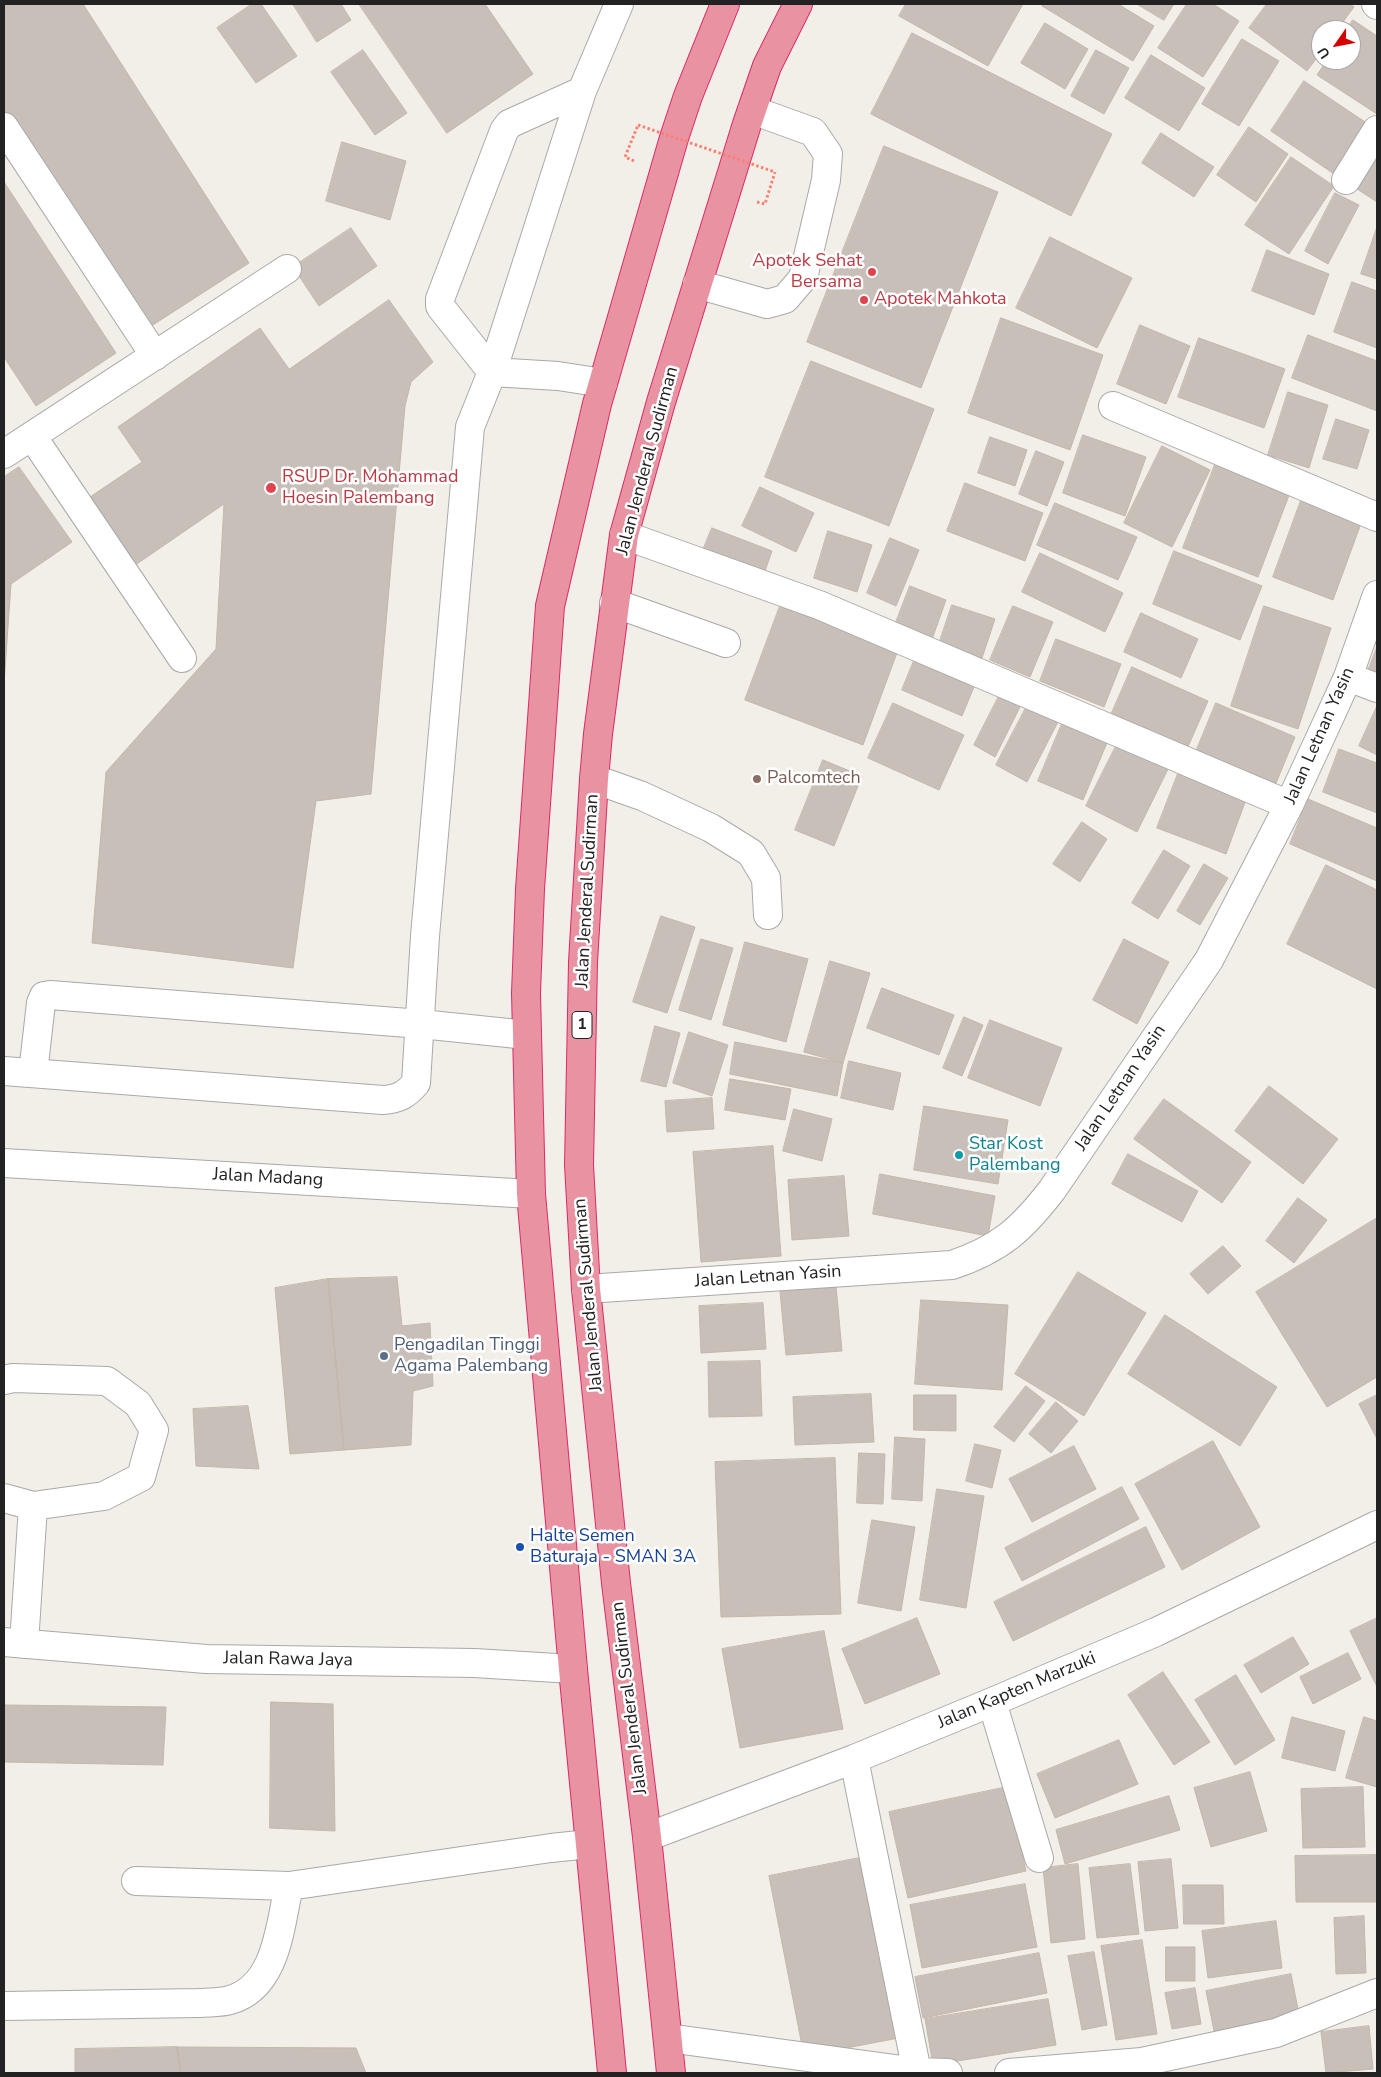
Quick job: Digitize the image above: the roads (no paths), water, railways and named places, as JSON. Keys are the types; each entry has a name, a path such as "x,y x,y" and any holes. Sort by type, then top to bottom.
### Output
{"highway":[{"path":"612,2073 573,1669 531,1194 526,993 530,889 550,606 603,382 674,138 688,96 725,4"},
{"name":"Jalan Jenderal Sudirman","path":"671,2073 647,1837 616,1582 586,1289 579,1155 583,962 594,779 614,603 624,535 697,284 752,110 767,66 798,4"}],"street":[{"path":"4,1071 383,1100 397,1100 408,1093 416,1083 425,936 470,427 492,372 582,91 613,9"},
{"path":"582,91 509,124 504,131 440,299 440,306 492,372 558,376 603,382"},
{"path":"697,284 767,304 785,299 802,278 826,180 828,154 813,132 752,110"},
{"path":"4,127 155,356"},
{"path":"1346,180 1377,130"},
{"path":"4,454 287,269"},
{"path":"1112,406 1377,517"},
{"path":"32,436 182,658"},
{"path":"624,535 836,612 1289,805"},
{"name":"Jalan Letnan Yasin","path":"586,1289 952,1265 976,1257 996,1246 1015,1232 1037,1210 1052,1190 1209,960 1289,805 1348,677 1377,595"},
{"path":"614,603 726,643"},
{"path":"1348,677 1377,688"},
{"path":"594,779 642,796 711,828 751,853 766,878 768,915"},
{"path":"33,1073 41,1003 44,996 50,995 421,1024 527,1035"},
{"name":"Jalan Madang","path":"4,1163 531,1194"},
{"path":"4,1380 14,1378 107,1381 138,1404 154,1430 141,1477 104,1496 34,1506 4,1498"},
{"path":"14,1643 34,1506"},
{"name":"Jalan Kapten Marzuki","path":"647,1837 854,1759 1156,1632 1377,1525"},
{"name":"Jalan Rawa Jaya","path":"14,1643 206,1659 474,1663 573,1669"},
{"path":"992,1702 1039,1858"},
{"path":"854,1759 918,2072"},
{"path":"136,1881 289,1886 590,1844"},
{"path":"4,2006 199,2003 230,2000 249,1991 264,1976 272,1960 289,1886"},
{"path":"1009,2073 1142,2062 1276,2034 1377,1993"},
{"path":"668,2038 918,2072 948,2073"}],"place":[{"name":"Apotek Sehat Bersama","path":"872,272"},
{"name":"Apotek Mahkota","path":"864,300"},
{"name":"RSUP Dr. Mohammad Hoesin Palembang","path":"271,488"},
{"name":"Palcomtech","path":"757,779"},
{"name":"Star Kost Palembang","path":"959,1155"},
{"name":"Pengadilan Tinggi Agama Palembang","path":"384,1356"},
{"name":"Halte Semen Baturaja - SMAN 3A","path":"520,1547"}]}
